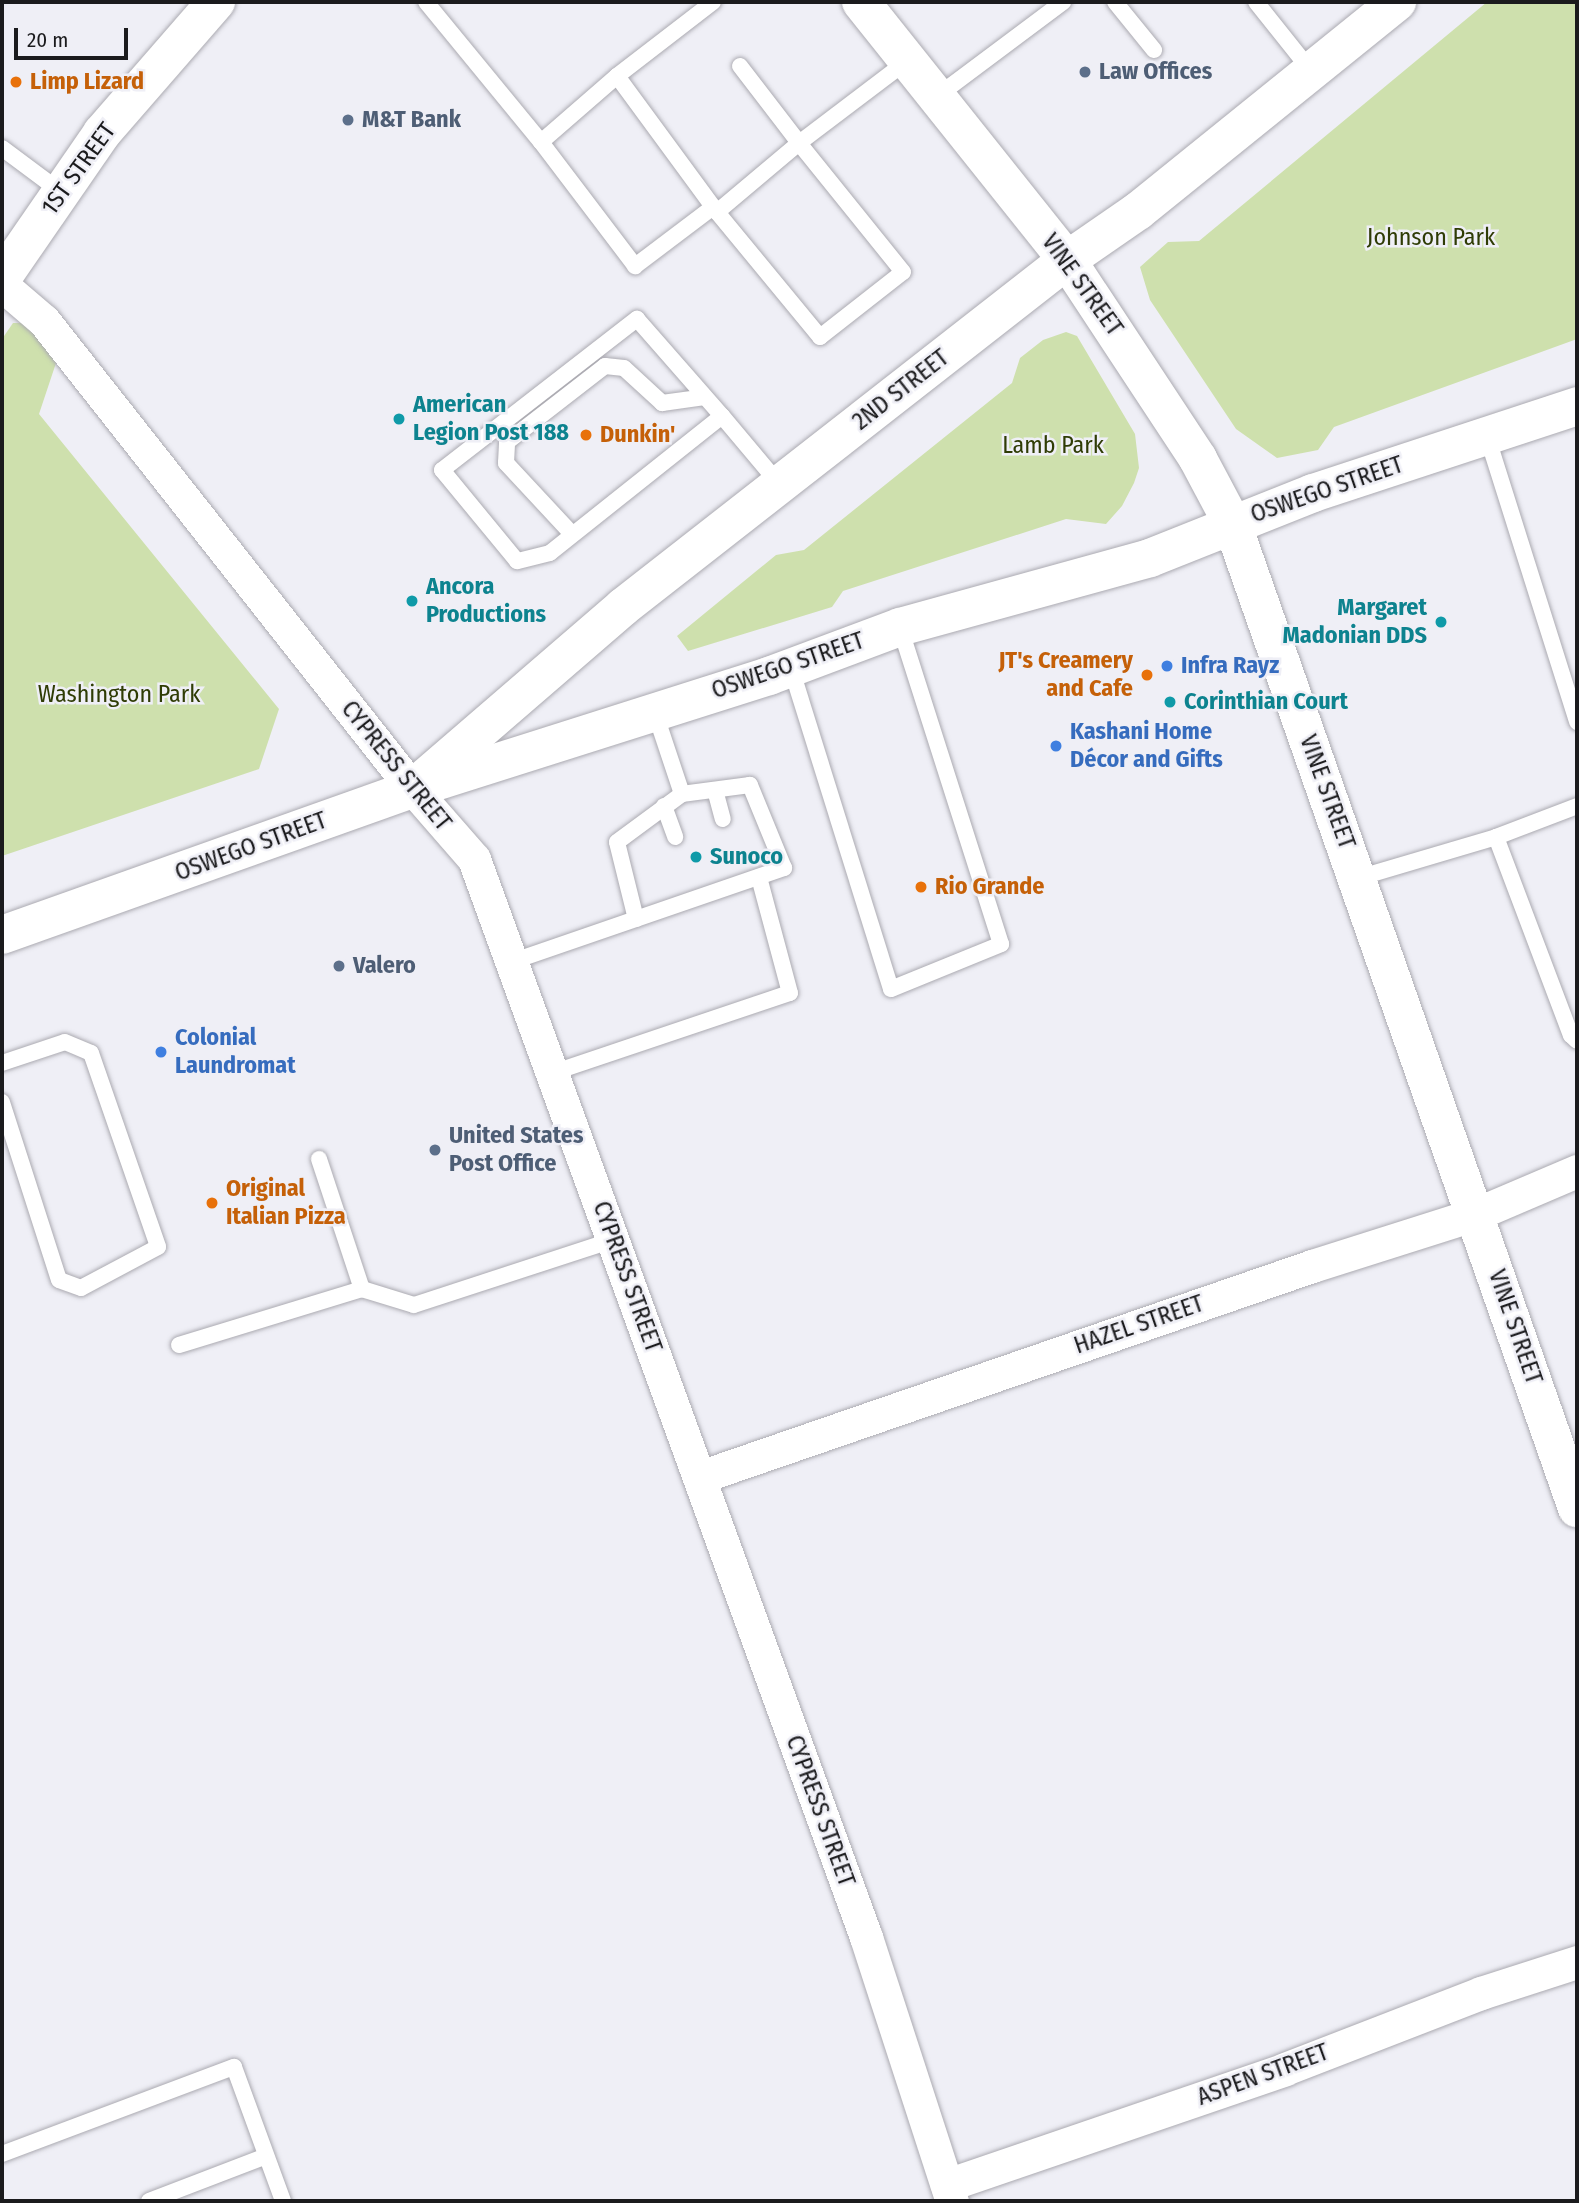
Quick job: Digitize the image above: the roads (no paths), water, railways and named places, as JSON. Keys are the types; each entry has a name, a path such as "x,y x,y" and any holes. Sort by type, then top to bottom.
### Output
{"main road":[{"name":"1ST STREET","path":"2,278 102,133 216,2"},
{"name":"VINE STREET","path":"861,2 1067,260 1198,459 1232,523 1577,1508"},
{"name":"2ND STREET","path":"413,789 623,607 1067,260 1138,211 1397,2"},
{"name":"OSWEGO STREET","path":"2,935 413,789 769,676 900,627 1150,558 1232,523 1577,406"}],"street":[{"name":"CYPRESS STREET","path":"2,285 44,321 413,789 474,859 866,1937 950,2193"},
{"name":"HAZEL STREET","path":"700,1477 1312,1266 1476,1214 1577,1171"},
{"name":"ASPEN STREET","path":"950,2193 1481,1993 1577,1962"}],"lane":[{"path":"426,2 541,142 635,266 715,210 908,61"},
{"path":"541,142 617,76 713,2"},
{"path":"936,97 1063,2"},
{"path":"1115,2 1154,50"},
{"path":"1256,2 1311,72"},
{"path":"617,76 715,210 820,337 903,272 740,66"},
{"path":"2,148 61,192"},
{"path":"722,416 550,552 517,561 442,470 637,319 722,416 781,485"},
{"path":"572,534 506,463 507,442 605,366 624,368 662,403 705,397"},
{"path":"1487,436 1577,722"},
{"path":"790,666 891,989 1001,944 900,627"},
{"path":"654,711 682,794"},
{"path":"511,962 636,919 693,892 741,876 759,877 785,868 750,785 682,794 617,842 636,919"},
{"path":"715,790 723,820"},
{"path":"664,806 675,836"},
{"path":"1358,878 1496,837 1577,806"},
{"path":"1496,837 1571,1035 1577,1041"},
{"path":"552,1073 790,993 759,877"},
{"path":"2,1063 65,1042 91,1053 158,1247 81,1288 59,1280 2,1102"},
{"path":"319,1159 362,1289"},
{"path":"179,1345 362,1289 414,1306 613,1240"},
{"path":"2,2154 234,2067 283,2201"},
{"path":"149,2201 266,2155"}],"place":[{"name":"Law Offices","path":"1085,72"},
{"name":"Limp Lizard","path":"16,82"},
{"name":"M&T Bank","path":"348,120"},
{"name":"American Legion Post 188","path":"399,419"},
{"name":"Dunkin'","path":"586,435"},
{"name":"Ancora Productions","path":"412,601"},
{"name":"Margaret Madonian DDS","path":"1441,622"},
{"name":"Infra Rayz","path":"1167,666"},
{"name":"JT's Creamery and Cafe","path":"1147,675"},
{"name":"Corinthian Court","path":"1170,702"},
{"name":"Kashani Home Décor and Gifts","path":"1056,746"},
{"name":"Sunoco","path":"696,857"},
{"name":"Rio Grande","path":"921,887"},
{"name":"Valero","path":"339,966"},
{"name":"Colonial Laundromat","path":"161,1052"},
{"name":"United States Post Office","path":"435,1150"},
{"name":"Original Italian Pizza","path":"212,1203"}],"park label":[{"name":"Johnson Park","path":"1431,238"},
{"name":"Lamb Park","path":"1053,446"},
{"name":"Washington Park","path":"119,695"}]}
